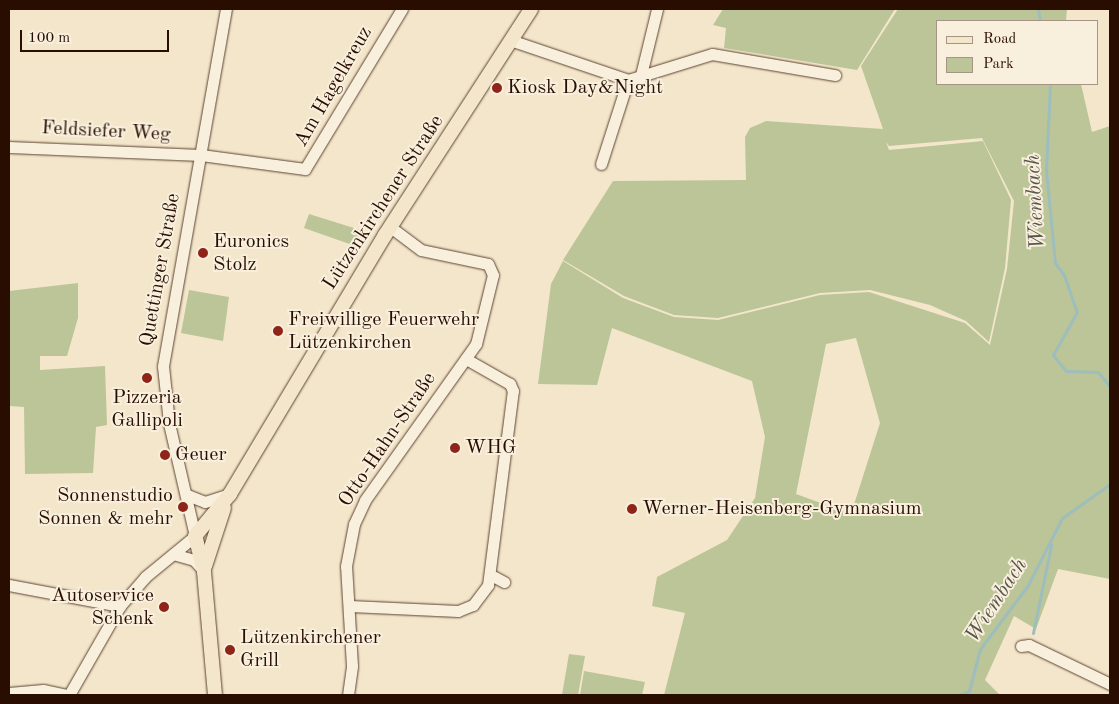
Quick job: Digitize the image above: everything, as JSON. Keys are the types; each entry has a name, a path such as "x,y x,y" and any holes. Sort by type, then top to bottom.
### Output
{"main road":[{"name":"Lützenkirchener Straße","path":"195,536 230,494 390,227 513,41 531,9"},
{"path":"204,572 210,542 230,494"},
{"path":"195,536 204,572 215,695"}],"street":[{"name":"Quettinger Straße","path":"195,536 169,423 163,366 226,9"},
{"name":"Am Hagelkreuz","path":"201,154 305,169 402,9"},
{"path":"601,164 634,79 657,9"},
{"path":"513,41 634,79 712,54 835,75"},
{"name":"Feldsiefer Weg","path":"9,147 201,154"},
{"name":"Otto-Hahn-Straße","path":"348,695 350,606 346,553 360,509 466,359 482,329 492,266 421,250 390,227"},
{"path":"350,606 458,611 473,605 491,575 514,391 510,384 466,359"},
{"path":"187,495 205,502 230,494"},
{"path":"9,693 43,690 68,695 120,606 172,554 195,536"},
{"path":"172,554 194,560 204,572"},
{"path":"491,575 504,582"},
{"path":"9,585 120,606"},
{"path":"1021,646 1028,645 1110,684"}],"green space":[{"path":"723,9 895,9 857,70 724,48 726,28 713,25"},
{"path":"898,9 1067,9 1066,20 936,20 936,85 1081,85 1092,132 1110,126 1110,579 1058,569 1036,629 1014,616 985,680 1000,695 664,695 685,613 652,606 657,577 727,540 755,498 765,437 752,381 612,328 597,385 538,384 551,284 563,261 623,298 674,317 718,320 820,295 869,292 965,323 990,345 1007,269 1014,201 982,138 889,146 886,142 889,150 983,141 1011,200 1005,268 989,342 966,321 930,305 870,290 820,293 718,318 674,315 624,296 563,260 613,181 746,180 745,137 750,128 766,121 883,129 861,66","holes":["856,338 880,423 851,514 796,494 826,344"]},
{"path":"309,214 370,233 361,248 304,228"},
{"path":"78,283 78,318 67,356 40,356 40,370 105,366 107,425 96,427 93,473 25,474 24,407 9,406 9,291"},
{"path":"189,290 229,297 223,341 181,333"},
{"path":"569,654 585,656 578,695 562,695"},
{"path":"584,671 645,682 642,695 580,695"}],"waterway":[{"name":"Wiembach","path":"1038,9 1040,20"},
{"name":"Wiembach","path":"1050,85 1046,171 1055,263 1064,275 1077,312 1053,355 1066,371 1098,372 1110,387"},
{"name":"Wiembach","path":"958,695 969,691 980,649 1028,585 1062,518 1110,484"},
{"path":"1033,633 1051,545"}],"place":[{"name":"Kiosk Day&Night","path":"497,88"},
{"name":"Euronics Stolz","path":"203,253"},
{"name":"Freiwillige Feuerwehr Lützenkirchen","path":"278,331"},
{"name":"Pizzeria Gallipoli","path":"147,378"},
{"name":"WHG","path":"455,448"},
{"name":"Geuer","path":"165,455"},
{"name":"Sonnenstudio Sonnen & mehr","path":"183,507"},
{"name":"Werner-Heisenberg-Gymnasium","path":"632,509"},
{"name":"Autoservice Schenk","path":"164,607"},
{"name":"Lützenkirchener Grill","path":"230,650"}]}
